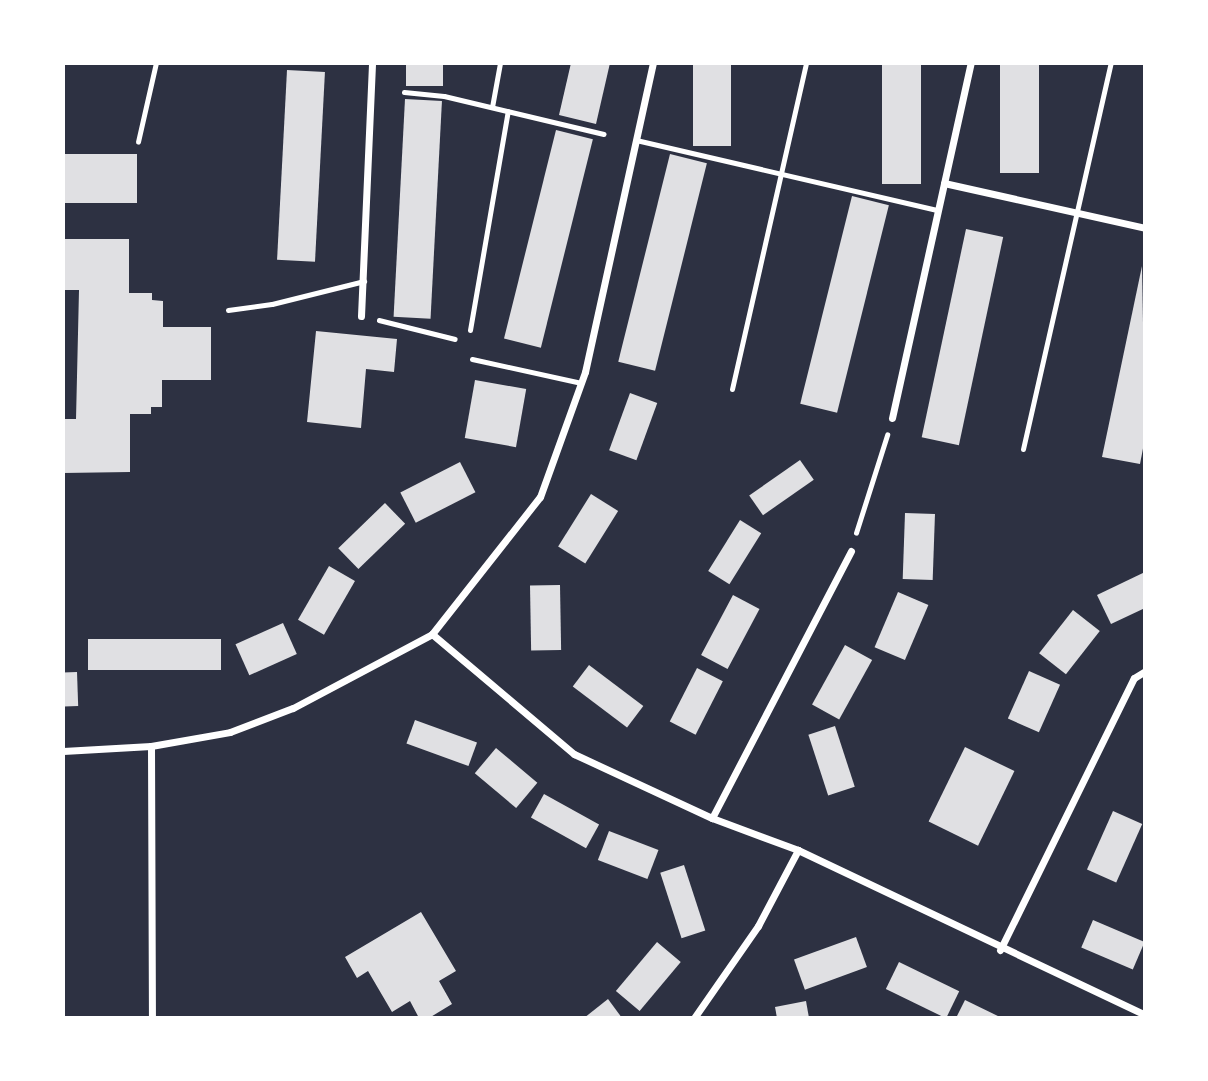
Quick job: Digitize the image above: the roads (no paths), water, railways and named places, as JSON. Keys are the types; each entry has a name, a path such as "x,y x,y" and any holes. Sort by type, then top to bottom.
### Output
{"street":[{"path":"360,316 372,63"},
{"path":"63,751 151,746 230,732 264,721 353,679 432,634 540,497 581,383 653,63"},
{"path":"892,418 971,63"},
{"path":"944,183 1145,228"},
{"path":"712,818 850,551"},
{"path":"432,634 574,754 712,818 798,850 1000,950 1145,1015"},
{"path":"1000,950 1134,678 1145,671"},
{"path":"151,746 152,1018"},
{"path":"694,1018 758,926 798,850"}],"lane":[{"path":"492,107 500,63"},
{"path":"732,389 806,63"},
{"path":"1023,449 1111,63"},
{"path":"404,92 492,107 604,134"},
{"path":"470,330 508,111"},
{"path":"636,140 938,210"},
{"path":"228,310 272,304 363,281"},
{"path":"472,359 581,383"}]}
